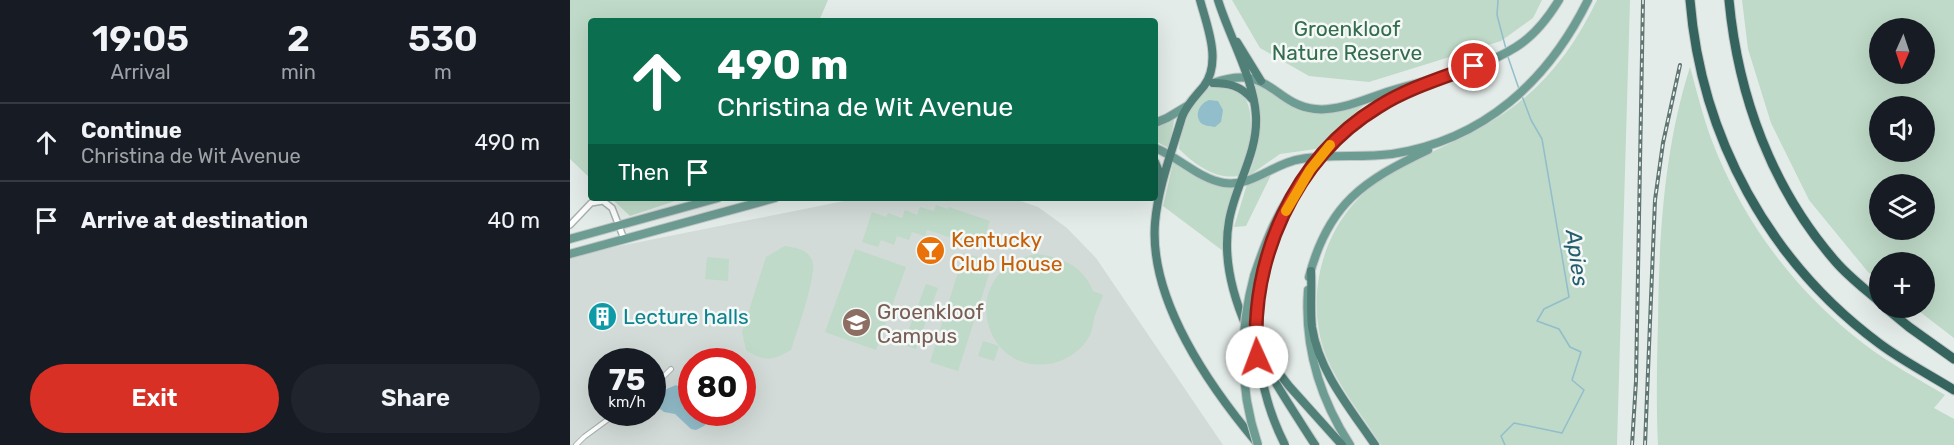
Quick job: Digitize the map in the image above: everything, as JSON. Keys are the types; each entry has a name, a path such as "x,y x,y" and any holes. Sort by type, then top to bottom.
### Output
{"highway":[{"path":"1158,198 1186,106 1209,84 1213,52 1200,0"},
{"path":"1218,0 1255,104 1255,143 1229,222 1227,252 1232,284 1250,333 1269,372 1315,445"},
{"path":"1690,0 1694,45 1707,99 1740,180 1768,230 1805,275 1849,319 1881,345 1954,390"},
{"path":"1729,0 1735,45 1747,100 1780,181 1821,243 1838,264 1869,292"},
{"path":"1228,29 1261,81"},
{"path":"1209,84 1227,83 1239,87 1255,104"},
{"path":"1285,445 1267,402 1257,357 1258,277 1275,232 1312,167"},
{"path":"1158,169 1160,174 1158,198"},
{"path":"1158,201 1155,252 1169,301 1201,366 1237,419 1258,445"},
{"path":"1311,271 1312,322 1321,357 1329,377 1375,445"},
{"path":"1898,318 1954,359"},
{"path":"1250,333 1289,386 1342,445"}],"main road":[{"path":"1312,167 1336,139 1378,106 1444,76 1490,60 1515,48 1537,29 1559,0"},
{"path":"1350,445 1327,406 1313,365 1306,317 1311,271 1326,231 1351,196 1388,170 1483,120 1502,108 1529,85 1561,48 1587,0"},
{"path":"1209,84 1230,78 1261,81 1307,107 1330,109 1444,76"},
{"path":"1158,122 1186,106"},
{"path":"1158,149 1214,180 1240,183 1253,180 1294,160 1391,154 1448,140"},
{"path":"570,239 707,201"},
{"path":"570,254 764,201"},
{"path":"1258,277 1248,301 1244,326 1243,372 1246,400 1258,445"}],"street":[{"path":"570,225 589,205 597,201"},
{"path":"601,201 611,206 624,239"},
{"path":"666,374 671,369"},
{"path":"576,445 599,426"}],"shaded area":[{"name":"Groenkloof Campus","path":"844,201 1021,201 1038,207 1067,228 1096,258 1223,445 570,445 570,256"}],"green space":[{"path":"570,0 828,0 820,18 588,18 588,176 570,159"},
{"name":"Groenkloof Nature Reserve","path":"1232,0 1542,0 1533,18 1501,41 1369,82 1309,76 1260,48"},
{"path":"1597,0 1630,0 1617,445 1381,445 1338,379 1326,356 1319,332 1318,282 1333,235 1346,213 1362,195 1382,179 1491,122 1535,89 1570,47"},
{"path":"1742,0 1954,0 1954,338 1928,318 1935,318 1935,252 1869,252 1869,273 1809,200 1771,123 1748,49"},
{"path":"1690,67 1709,132 1725,171 1739,200 1774,253 1794,278 1839,324 1883,358 1945,395 1934,408 1954,419 1954,445 1658,445 1657,367 1662,224 1674,129"},
{"path":"1252,79 1311,112 1363,101 1365,104 1316,149 1280,154 1250,175 1257,150 1260,126 1256,91"},
{"path":"1214,84 1233,87 1242,94 1248,104 1251,128 1246,155 1238,176 1222,176 1206,170 1179,149 1182,127 1190,106 1198,95"},
{"path":"1175,116 1169,148 1158,142 1158,124"},
{"path":"1174,159 1202,177 1235,185 1224,225 1223,251 1163,206"},
{"path":"1273,171 1246,226 1234,227 1247,184"},
{"path":"614,201 675,201 630,216"},
{"path":"936,205 990,221 981,247 927,230 925,236 912,232 909,240 897,236 894,245 881,240 878,247 862,242 872,212 886,217 888,213 902,218 905,210 917,215 920,207 934,211"},
{"path":"785,246 807,253 812,260 813,267 806,304 791,350 768,359 756,356 756,348 746,348 742,332 766,257"},
{"path":"855,249 906,267 876,350 825,332"},
{"path":"964,253 993,262 958,371 930,362"},
{"path":"1037,254 1071,264 1084,275 1093,291 1103,295 1090,334 1079,349 1057,362 1032,364 1011,356 996,342 988,322 987,301 994,281 1010,264"},
{"path":"707,257 729,259 728,281 705,279"},
{"path":"926,284 938,288 916,349 903,345"},
{"path":"983,341 999,346 994,361 978,356"}],"water":[{"path":"1209,100 1218,101 1223,110 1221,122 1215,127 1203,124 1198,119 1199,109"},
{"path":"678,386 678,417 666,412 666,389"},
{"path":"688,426 704,426 696,430"}],"waterway":[{"name":"Apies","path":"1498,0 1497,15 1506,49"},
{"name":"Apies","path":"1508,57 1519,89"},
{"name":"Apies","path":"1505,445 1501,436 1514,423 1562,433 1584,390 1572,380 1581,352 1570,347 1559,329 1537,321 1544,309 1569,297 1542,139 1531,120 1522,96"}],"railway":[{"path":"1632,445 1636,381 1643,0"},
{"path":"1645,445 1655,200 1663,143 1680,65"}],"slow traffic":[{"path":"1286,211 1310,170 1330,145"}],"place":[{"name":"Kentucky Club House","path":"930,251"},
{"name":"Lecture halls","path":"602,316"},
{"name":"Groenkloof Campus","path":"856,323"}],"route":[{"path":"1257,357 1257,305 1266,259 1275,232 1310,170 1336,139 1378,106 1410,90 1474,66"}]}
